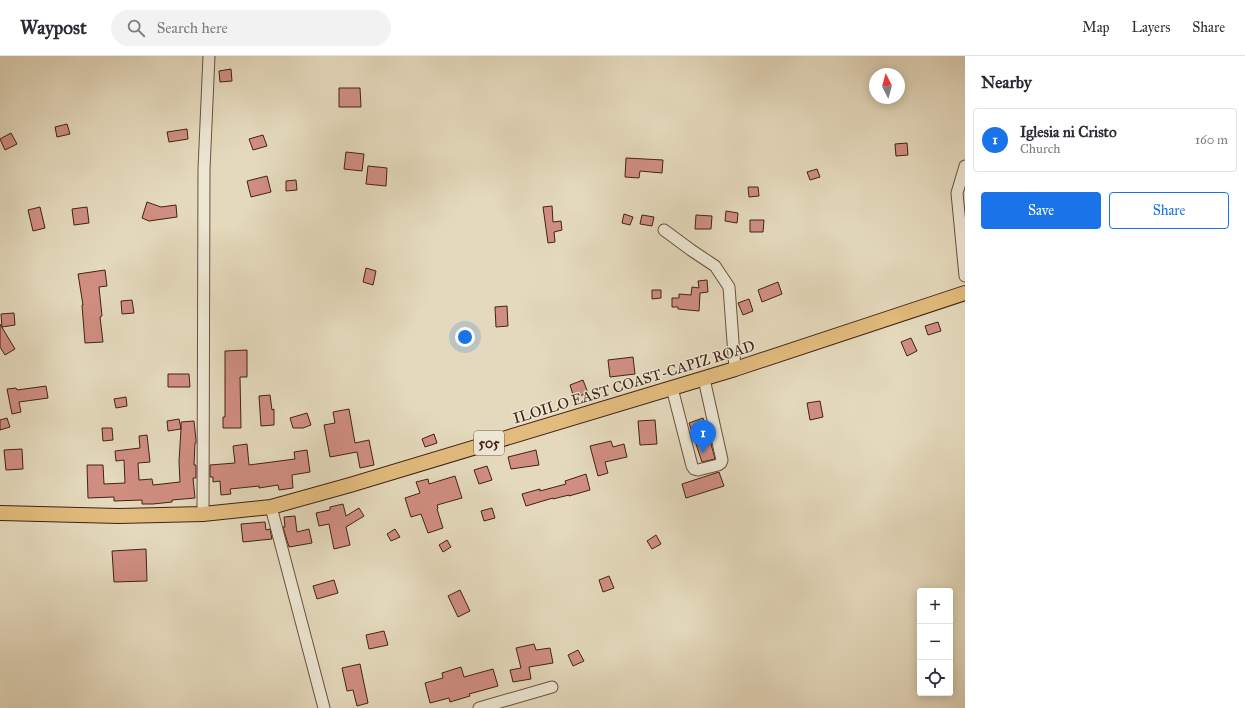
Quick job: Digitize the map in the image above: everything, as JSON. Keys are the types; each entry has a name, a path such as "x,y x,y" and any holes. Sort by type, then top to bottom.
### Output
{"main road":[{"name":"ILOILO EAST COAST-CAPIZ ROAD","path":"0,513 119,516 203,514 271,507 350,485 704,379 965,293"}],"street":[{"path":"203,514 204,169 210,56"},
{"path":"965,166 956,193 965,276"},
{"path":"664,230 715,266 729,287 735,369"},
{"path":"672,388 692,466 694,469 698,470 718,465 722,460 704,379"},
{"path":"271,507 324,708"},
{"path":"479,708 552,687"}],"building":[{"path":"231,69 232,81 220,82 219,71"},
{"path":"339,88 360,88 361,107 339,107"},
{"path":"67,124 70,134 57,137 55,127"},
{"path":"187,129 188,139 169,142 167,132"},
{"path":"11,133 17,144 5,150 0,139"},
{"path":"263,135 267,146 253,150 249,139"},
{"path":"907,143 908,155 896,156 895,144"},
{"path":"346,152 364,154 362,171 344,169"},
{"path":"626,158 663,160 662,173 640,171 639,178 625,177"},
{"path":"368,166 387,168 386,186 366,184"},
{"path":"817,169 820,177 810,180 807,172"},
{"path":"267,176 271,192 251,197 247,181"},
{"path":"296,180 297,190 286,191 286,181"},
{"path":"748,187 758,187 759,196 749,197"},
{"path":"147,202 161,207 176,205 177,217 149,221 142,218"},
{"path":"552,206 553,222 561,221 562,230 554,232 555,242 548,243 543,207"},
{"path":"40,207 45,228 33,231 28,210"},
{"path":"87,207 89,223 74,225 72,209"},
{"path":"726,211 738,213 737,223 725,221"},
{"path":"624,214 633,217 630,225 622,223"},
{"path":"642,215 654,217 652,226 640,224"},
{"path":"696,215 712,216 711,229 695,229"},
{"path":"750,220 764,220 763,232 750,232"},
{"path":"366,268 376,271 373,285 363,282"},
{"path":"105,270 107,286 99,287 103,342 85,343 83,305 78,274"},
{"path":"707,280 708,292 700,293 699,311 672,307 672,298 679,298 679,294 691,295 692,287 699,288 698,281"},
{"path":"778,282 782,294 762,302 758,290"},
{"path":"652,290 661,290 661,298 652,299"},
{"path":"749,299 753,311 743,315 738,303"},
{"path":"132,300 134,313 122,314 121,301"},
{"path":"507,306 508,326 496,327 495,307"},
{"path":"14,313 15,325 2,327 1,314"},
{"path":"938,322 941,331 928,335 925,326"},
{"path":"0,324 15,349 5,355 0,347"},
{"path":"911,338 917,351 907,356 901,342"},
{"path":"247,350 247,377 240,377 241,428 223,428 223,417 225,417 225,351"},
{"path":"633,357 635,374 610,377 608,360"},
{"path":"168,374 189,374 190,387 168,387"},
{"path":"583,380 588,393 574,398 570,385"},
{"path":"46,386 48,398 19,402 21,412 12,414 7,389 16,388 17,390"},
{"path":"270,395 272,410 274,409 274,425 261,426 259,396"},
{"path":"126,397 127,406 116,408 114,399"},
{"path":"820,401 823,417 810,420 807,403"},
{"path":"349,409 355,443 369,440 374,465 360,468 357,452 330,457 324,425 335,423 333,412"},
{"path":"307,413 311,425 303,428 293,428 290,418"},
{"path":"7,418 10,427 0,430 0,420"},
{"path":"703,418 715,459 702,462 689,423"},
{"path":"179,419 181,429 168,431 167,421"},
{"path":"655,420 657,444 640,445 638,421"},
{"path":"194,421 196,440 194,465 196,465 196,478 193,478 195,498 172,500 172,502 142,504 142,500 114,501 114,497 88,498 87,465 103,465 104,484 125,483 124,460 116,461 115,451 140,448 139,436 147,435 150,462 138,463 139,480 152,479 153,485 180,482 179,461 181,422"},
{"path":"102,428 112,428 113,440 103,441"},
{"path":"434,434 437,443 425,447 422,439"},
{"path":"611,441 613,447 624,444 627,457 605,462 608,473 598,476 590,446"},
{"path":"247,444 249,465 295,459 294,452 307,450 310,472 292,475 293,488 279,490 278,485 259,488 259,486 230,489 231,494 221,495 220,481 213,482 213,477 210,477 210,465 235,463 233,446"},
{"path":"22,449 23,469 6,470 4,450"},
{"path":"536,450 539,465 511,469 508,457"},
{"path":"487,466 492,480 479,484 474,470"},
{"path":"719,472 724,486 686,498 682,484"},
{"path":"586,474 590,490 569,496 553,498 526,506 522,494 566,484 565,481"},
{"path":"455,476 462,498 437,505 443,528 428,533 421,514 411,517 405,498 420,493 416,482 428,479 429,484"},
{"path":"343,504 346,516 359,508 364,516 346,527 350,545 334,549 329,524 319,526 316,513 330,510 330,507"},
{"path":"492,508 495,518 484,521 481,511"},
{"path":"295,516 297,532 309,529 312,543 289,547 283,527 285,527 284,517"},
{"path":"265,522 266,530 270,529 272,539 243,542 241,524"},
{"path":"395,529 400,537 391,541 387,534"},
{"path":"656,535 661,544 652,549 647,541"},
{"path":"447,540 451,547 443,552 439,545"},
{"path":"146,549 147,581 114,582 112,551"},
{"path":"609,576 614,588 603,592 599,580"},
{"path":"334,580 338,593 317,599 313,586"},
{"path":"460,590 470,611 458,617 448,596"},
{"path":"384,631 388,645 369,649 366,635"},
{"path":"534,644 536,650 550,648 553,663 529,667 531,679 513,682 510,670 521,668 516,648"},
{"path":"578,650 584,661 573,666 568,655"},
{"path":"360,664 368,703 357,706 353,690 347,691 342,668"},
{"path":"461,667 464,677 493,669 498,686 469,694 470,696 450,702 449,698 430,703 425,683 443,678 442,673"}],"place":[{"name":"Iglesia ni Cristo","path":"703,453"}]}
